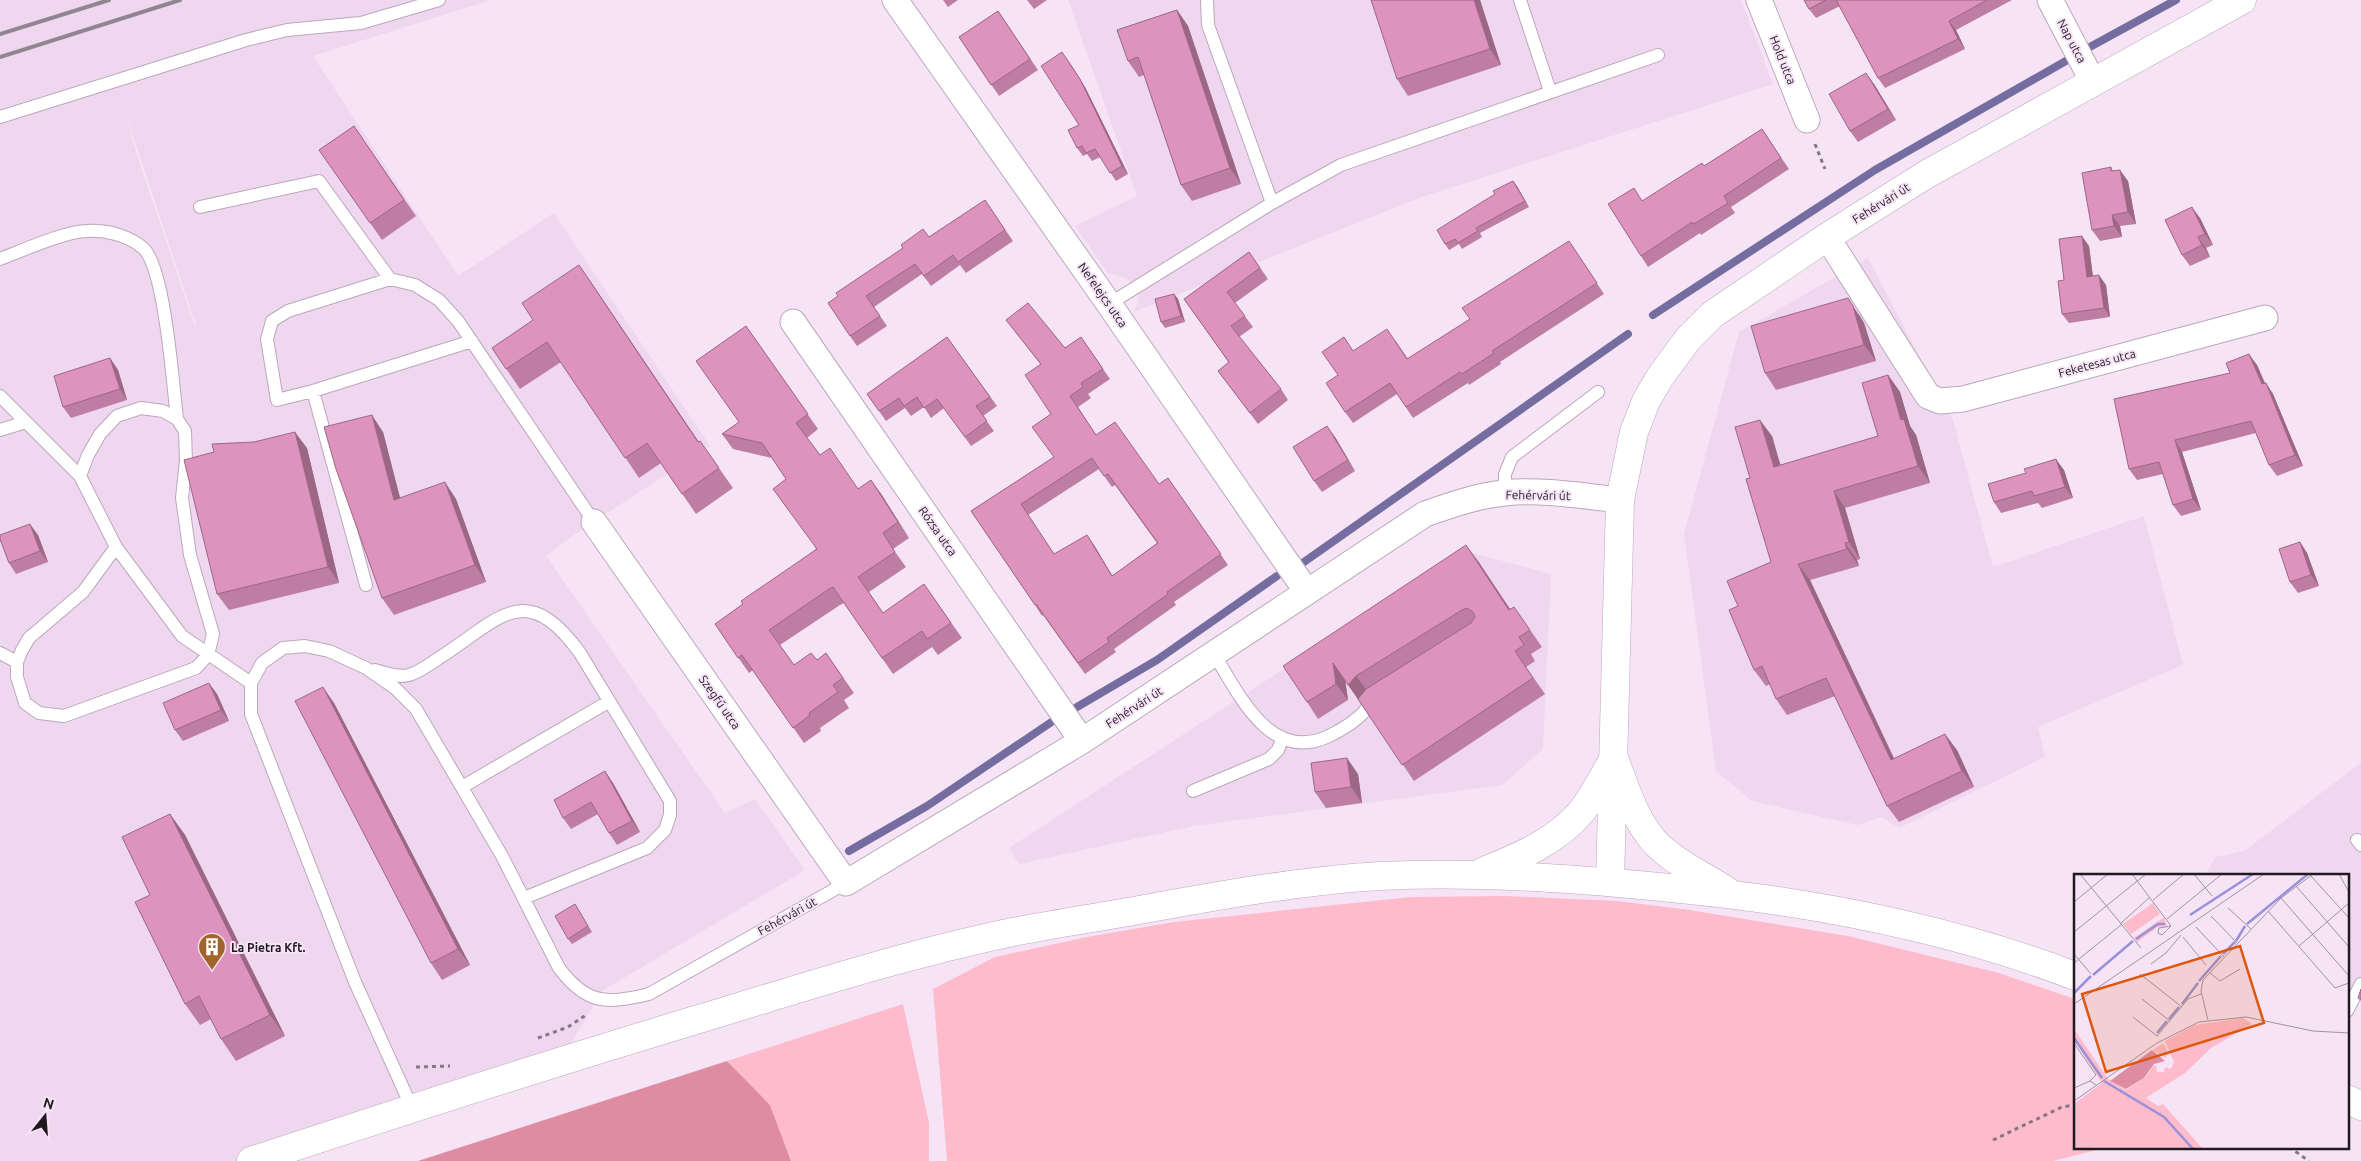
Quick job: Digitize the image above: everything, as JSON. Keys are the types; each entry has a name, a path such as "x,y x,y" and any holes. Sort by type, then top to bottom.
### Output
{"main road":[{"name":"Fehérvári út","path":"1610,882 1614,758 1615,629 1620,500 1634,432 1646,401 1660,377 1688,339 1713,314 1827,237 1927,174 2242,0"},
{"path":"1475,874 1521,856 1560,832 1582,810 1614,758"},
{"path":"1614,758 1631,804 1649,836 1664,851 1730,894"},
{"path":"251,1161 412,1108 824,981 1007,933 1301,883 1380,876 1475,874 1610,882 1730,894 1842,911 1956,937 2039,962 2074,976"},
{"path":"2348,1099 2361,1104"}],"street":[{"name":"Nefelejcs utca","path":"896,0 1109,304 1307,592"},
{"name":"Hold utca","path":"1759,0 1807,120"},
{"name":"Nap utca","path":"2050,0 2094,82"},
{"name":"Feketesas utca","path":"1827,237 1928,396 1940,401 1963,399 2265,318"},
{"name":"Rózsa utca","path":"793,322 1082,741"},
{"name":"Fehérvári út","path":"846,883 1082,741 1425,514 1470,499 1505,493 1556,494 1620,500"},
{"name":"Szegfű utca","path":"594,522 846,883"}],"lane":[{"path":"0,117 246,40 287,30 361,23 439,0"},
{"path":"1207,0 1208,25 1272,203"},
{"path":"1520,0 1550,91"},
{"path":"1109,304 1272,203 1341,165 1658,55"},
{"path":"200,207 318,180 390,279"},
{"path":"0,259 40,244 85,231 121,235 145,249 156,273 166,328 177,419"},
{"path":"472,341 313,391 277,400 267,339 272,321 288,311 390,279 415,285 439,300 458,321 472,341 594,522"},
{"path":"313,391 366,585"},
{"path":"1505,493 1505,474 1512,457 1598,392"},
{"path":"0,396 80,476 116,547 182,636 251,683"},
{"path":"80,476 88,455 100,434 117,416 141,408 163,411 177,419 185,431 186,461 182,498 190,555 213,634 208,655 196,668 64,716 39,713 25,703 17,677 17,662 29,638 83,592 116,547"},
{"path":"0,430 26,422"},
{"path":"412,1108 355,982 251,714 251,683 262,663 284,648 305,646 329,651 366,668 391,675 408,676 497,619 515,610 533,612 550,621 569,639 670,801 670,815 664,830 647,848 524,898"},
{"path":"0,653 17,662"},
{"path":"1214,654 1262,727 1282,739 1307,743 1329,736 1363,713 1372,699 1389,689"},
{"path":"366,668 395,688 416,708 524,898 559,968 571,984 590,998 605,1001"},
{"path":"462,787 608,702"},
{"path":"1193,791 1269,759 1278,750 1282,739"},
{"name":"Fehérvári út","path":"605,1001 625,1000 649,994 846,883"},
{"path":"2348,1011 2361,984"},
{"path":"2348,1093 2361,1104"}],"path":[{"path":"531,1040 568,1027 605,1001"},
{"path":"394,1068 457,1066"},
{"path":"1993,1140 2062,1107 2074,1105"},
{"path":"2290,1148 2309,1161"}],"shaded area":[{"path":"0,0 491,0 313,56 458,276 554,213 710,446 578,532 546,556 725,813 755,799 805,870 602,991 557,1068 269,1161 0,1161","holes":["126,115 196,325 137,155"]},
{"path":"1068,0 1741,0 1773,84 1422,197 1134,312 1139,299 1128,279 1108,273 1075,226 1137,196"},
{"path":"1868,258 1953,420 1993,567 2144,516 2183,665 2038,727 2045,757 1899,828 1882,817 1858,825 1752,801 1716,771 1684,534 1739,332"},
{"path":"1465,551 1551,574 1543,749 1502,785 1194,826 1019,864 1009,848"},
{"path":"2361,763 2361,1002 2348,996 2348,874 2206,874 2215,857 2244,851"},
{"path":"1505,896 1616,901 1683,909 1848,936 1999,973 2074,999 2074,1148 2104,1148 2053,1161 947,1161 933,989 995,957 1087,937 1174,922 1411,897"},
{"path":"903,1004 929,1123 929,1161 791,1161 770,1105 727,1061"},
{"path":"727,1061 770,1105 791,1161 418,1161"}],"building":[{"path":"1371,0 1474,0 1490,49 1397,79"},
{"path":"1804,0 1826,0 1809,9"},
{"path":"1836,0 1987,0 1949,21 1958,39 1878,78"},
{"path":"1177,10 1230,168 1181,185 1138,57 1128,61 1117,30"},
{"path":"998,11 1030,59 991,85 959,37"},
{"path":"1062,52 1080,79 1122,166 1110,173 1095,149 1086,153 1082,146 1077,148 1068,130 1079,125 1041,66"},
{"path":"1866,73 1888,109 1850,131 1829,94"},
{"path":"354,126 404,200 370,223 319,150"},
{"path":"1762,129 1781,158 1724,196 1728,203 1694,224 1692,222 1641,256 1608,204 1634,188 1642,201 1702,163 1704,166"},
{"path":"2111,167 2111,171 2120,170 2128,212 2112,215 2114,226 2092,230 2082,173"},
{"path":"1513,181 1525,201 1476,228 1478,231 1458,243 1455,239 1445,244 1437,230 1495,194 1493,191"},
{"path":"985,200 1005,230 958,262 953,255 924,276 915,264 866,296 880,316 850,336 828,303 838,296 836,293 903,248 901,245 923,229 929,237"},
{"path":"2192,207 2205,234 2198,237 2202,245 2182,255 2165,220"},
{"path":"2082,236 2087,277 2099,275 2104,308 2062,314 2058,281 2064,280 2059,239"},
{"path":"1569,241 1597,283 1492,351 1494,353 1462,374 1460,372 1406,407 1390,383 1345,412 1326,383 1338,375 1322,352 1344,337 1353,351 1387,329 1407,359 1470,319 1462,308"},
{"path":"1249,252 1260,268 1227,292 1245,316 1231,326 1281,389 1250,413 1218,371 1229,362 1184,299"},
{"path":"579,265 698,442 700,441 719,468 682,494 647,443 625,458 547,342 506,369 492,348 533,320 522,303"},
{"path":"1174,294 1181,316 1161,322 1155,299"},
{"path":"1848,298 1853,306 1864,345 1765,373 1751,326"},
{"path":"1028,303 1065,348 1081,337 1103,369 1081,383 1083,387 1070,396 1096,435 1115,422 1159,484 1168,478 1221,554 1167,592 1168,594 1107,638 1109,642 1078,663 1035,605 971,511 1054,457 1032,427 1051,414 1025,375 1041,364 1006,320","holes":["1092,458 1104,476 1108,474 1158,543 1112,576 1087,535 1054,554 1021,504"]},
{"path":"746,326 808,414 796,423 820,455 830,448 858,489 871,480 898,522 883,533 895,552 858,577 883,613 924,584 951,623 927,639 922,631 882,658 833,587 829,589 769,630 794,665 811,653 817,660 826,653 843,678 833,685 838,692 809,713 810,715 793,728 742,655 738,658 715,624 743,604 741,601 817,549 773,489 786,479 762,443 722,434 739,422 696,361"},
{"path":"947,337 990,397 976,406 987,421 965,437 937,399 924,408 917,397 904,406 899,398 879,411 867,394"},
{"path":"2249,354 2262,384 2266,383 2295,455 2269,465 2251,421 2175,440 2193,499 2173,505 2159,462 2129,469 2114,399 2230,373 2226,363"},
{"path":"110,358 120,389 63,407 54,376"},
{"path":"1888,375 1901,420 1904,419 1918,466 1834,491 1849,542 1845,543 1847,549 1798,564 1891,760 1945,734 1962,771 1887,806 1826,678 1776,699 1762,666 1754,670 1729,610 1738,606 1727,581 1771,562 1746,479 1750,478 1735,427 1760,420 1774,467 1878,436 1862,383"},
{"path":"372,415 394,500 445,482 475,565 382,598 336,469 324,427"},
{"path":"1327,426 1348,460 1314,481 1293,447"},
{"path":"295,432 328,567 217,594 184,460 214,452 212,444 254,442"},
{"path":"2056,459 2065,487 2034,496 2032,491 1994,502 1988,484 2026,473 2024,469"},
{"path":"30,524 40,551 9,563 0,535"},
{"path":"2300,542 2311,575 2290,582 2279,549"},
{"path":"1466,545 1509,610 1514,607 1530,630 1519,637 1524,645 1515,651 1533,678 1402,765 1358,699 1366,689 1471,623 1475,617 1473,612 1467,608 1462,610 1356,676 1348,685 1333,663 1336,684 1307,702 1283,666"},
{"path":"209,683 221,710 175,730 163,703"},
{"path":"323,687 458,949 431,963 295,701"},
{"path":"1347,758 1351,787 1315,792 1311,763"},
{"path":"605,771 632,821 609,833 591,802 563,818 554,800"},
{"name":"La Pietra Kft.","path":"170,814 270,1015 221,1039 199,996 185,1004 135,902 150,895 122,837"},
{"path":"575,904 588,926 568,939 555,916"},
{"path":"2361,989 2361,1000 2358,998"}],"waterway":[{"path":"2088,48 2176,0"},
{"path":"1653,315 1875,170 2071,58"},
{"path":"1304,562 1628,334"},
{"path":"1077,707 1157,660 1277,576"},
{"path":"849,851 927,806 1053,721"}],"railway":[{"path":"0,34 109,0"},
{"path":"0,57 180,0"}],"place":[{"name":"La Pietra Kft.","path":"212,971"}]}
